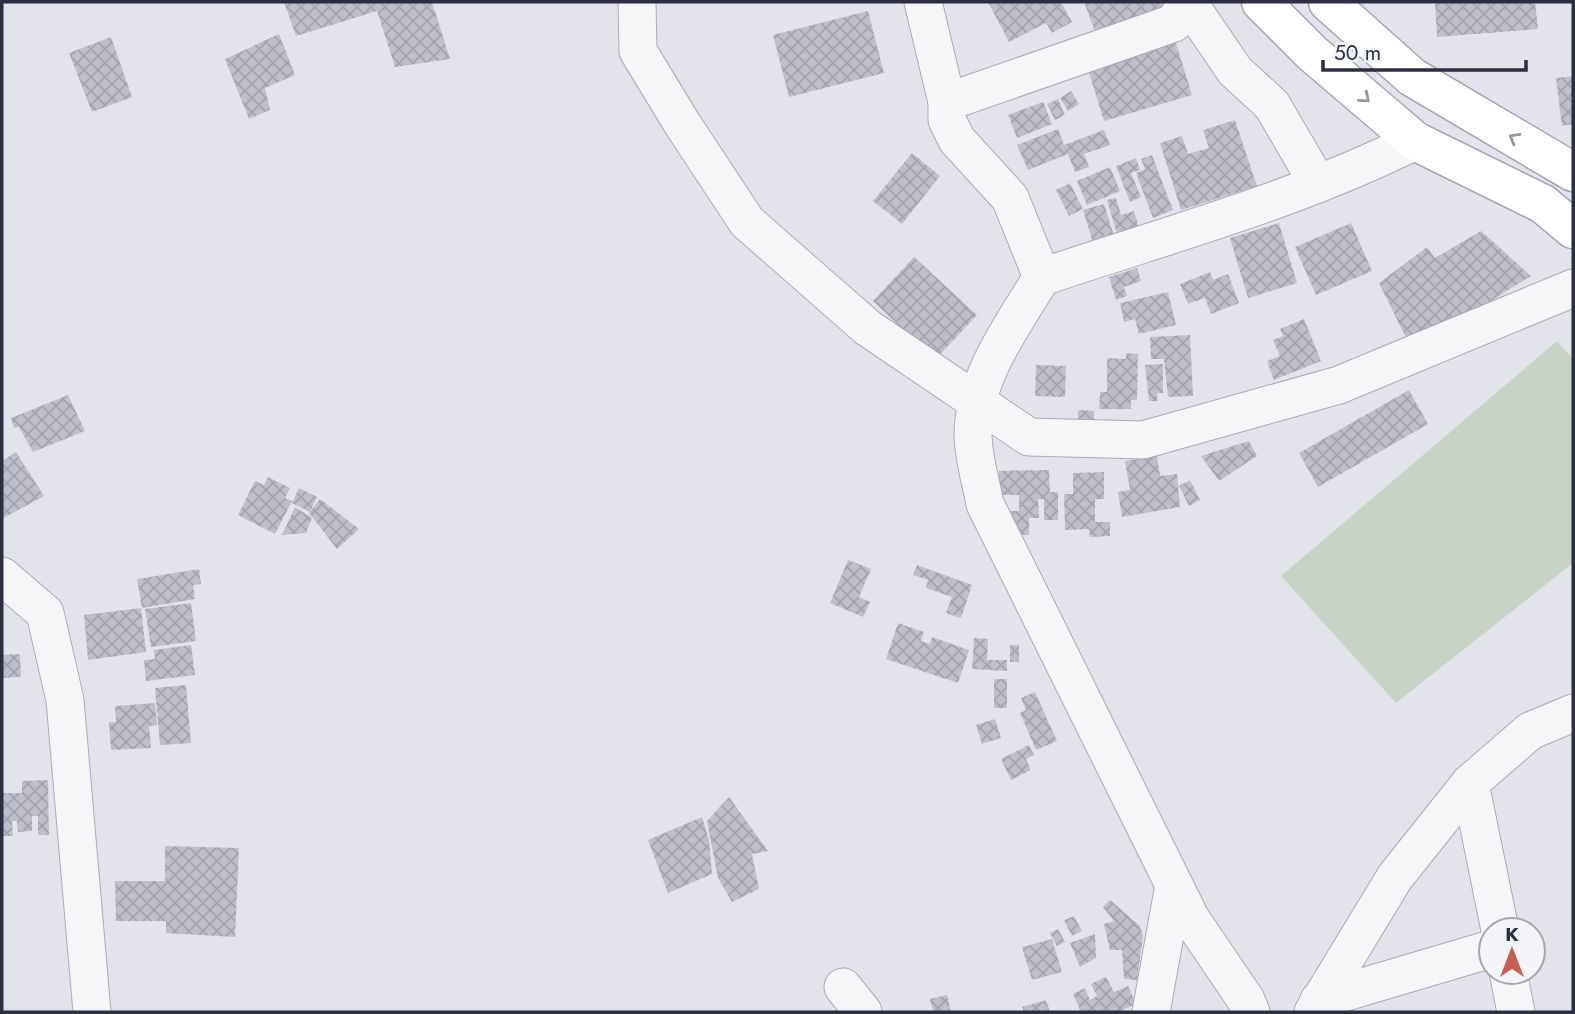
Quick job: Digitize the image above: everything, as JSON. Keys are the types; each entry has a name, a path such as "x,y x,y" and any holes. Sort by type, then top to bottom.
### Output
{"main road":[{"path":"1261,2 1312,54 1415,141 1543,204 1573,229"},
{"path":"1328,2 1412,78 1573,172"}],"street":[{"path":"637,2 638,51 747,222 868,328 1029,437 1143,440 1339,385 1573,288"},
{"path":"923,2 947,102 947,120 957,140 1010,198 1042,277"},
{"path":"947,102 1174,23 1188,2 1235,71 1272,106 1318,184"},
{"path":"1251,1012 1191,919 985,504 973,437 976,402 998,350 1042,277 1318,184 1365,166 1415,141"},
{"path":"2,576 45,612 65,700 92,1012"},
{"path":"1316,1006 1395,877 1470,783 1530,732 1573,713"},
{"path":"1470,783 1497,916"},
{"path":"1151,1012 1174,885"},
{"path":"1316,1006 1477,954"},
{"path":"1511,986 1516,1012"}],"green space":[{"path":"1557,341 1573,359 1573,563 1396,703 1281,576"}],"building":[{"path":"284,2 432,2 450,59 395,67 377,11 296,36"},
{"path":"988,2 1061,2 1072,22 1052,33 1046,23 1009,42"},
{"path":"1084,2 1170,2 1174,13 1099,42"},
{"path":"1435,2 1535,2 1538,29 1437,37"},
{"path":"868,11 884,73 789,97 773,35"},
{"path":"1173,33 1192,95 1104,121 1085,60"},
{"path":"279,34 295,75 265,88 270,110 249,119 225,59"},
{"path":"111,37 132,97 92,112 69,53"},
{"path":"1573,76 1573,124 1562,126 1556,78"},
{"path":"1071,91 1079,104 1068,111 1060,98"},
{"path":"1058,99 1065,115 1055,120 1047,104"},
{"path":"1043,102 1052,124 1017,138 1008,115"},
{"path":"1235,120 1257,186 1181,210 1160,143 1182,136 1188,154 1209,148 1203,130"},
{"path":"1058,129 1064,145 1104,130 1110,145 1084,154 1089,167 1075,172 1068,154 1028,170 1017,145"},
{"path":"912,153 940,176 902,224 873,201"},
{"path":"1152,155 1173,210 1153,218 1136,173 1145,169 1141,159"},
{"path":"1136,158 1140,170 1131,173 1141,197 1130,202 1116,166"},
{"path":"1110,167 1120,191 1087,205 1077,181"},
{"path":"1070,183 1083,209 1069,216 1056,190"},
{"path":"1116,198 1121,215 1134,211 1141,235 1119,241 1107,200"},
{"path":"1104,204 1115,239 1094,246 1083,210"},
{"path":"1279,223 1297,283 1248,298 1230,238"},
{"path":"1351,223 1372,271 1316,295 1295,247"},
{"path":"1481,231 1531,276 1412,350 1379,283 1427,247 1435,258"},
{"path":"914,257 977,315 935,360 873,301"},
{"path":"1137,268 1141,281 1124,287 1127,296 1116,300 1109,277"},
{"path":"1210,272 1213,280 1228,274 1239,303 1211,314 1205,298 1188,304 1180,284"},
{"path":"1168,292 1176,325 1139,334 1135,319 1124,322 1120,303"},
{"path":"1304,319 1321,361 1274,380 1267,361 1280,356 1273,340 1283,336 1280,329"},
{"path":"1190,335 1193,396 1168,397 1164,359 1151,359 1150,337"},
{"path":"1126,353 1138,354 1137,400 1131,400 1131,409 1099,409 1100,392 1107,392 1107,358 1126,359"},
{"path":"1163,364 1163,393 1157,393 1157,401 1149,401 1145,365"},
{"path":"1036,365 1066,366 1065,397 1035,396"},
{"path":"1409,390 1428,424 1318,487 1299,453"},
{"path":"68,395 85,431 33,452 19,427 14,428 11,418"},
{"path":"1078,410 1094,411 1094,427 1078,426"},
{"path":"1249,441 1257,456 1219,481 1201,456"},
{"path":"16,452 44,496 2,519 2,461"},
{"path":"1157,456 1160,476 1177,474 1180,507 1122,517 1118,492 1130,490 1125,461"},
{"path":"1049,470 1050,492 1058,492 1058,520 1044,520 1044,499 1038,499 1039,518 1029,518 1029,535 1007,535 1007,511 1019,511 1019,495 999,495 999,471"},
{"path":"1104,472 1104,499 1095,499 1095,522 1110,522 1110,536 1090,537 1089,529 1065,530 1064,494 1073,494 1073,473"},
{"path":"268,477 290,488 285,498 292,501 275,534 238,515 255,481 264,485"},
{"path":"1190,480 1200,500 1189,506 1179,486"},
{"path":"299,488 317,497 310,512 292,503"},
{"path":"320,499 359,529 337,549 309,513"},
{"path":"295,507 312,518 306,533 282,535"},
{"path":"848,560 871,569 859,597 870,602 863,617 830,603"},
{"path":"917,565 972,585 961,618 946,613 952,597 926,588 928,580 913,575"},
{"path":"199,569 201,584 193,585 195,599 142,608 137,579"},
{"path":"191,603 196,641 151,647 145,609"},
{"path":"141,608 146,652 88,660 84,615"},
{"path":"898,623 924,632 921,641 930,644 932,637 969,650 958,683 886,659"},
{"path":"974,638 988,639 987,660 1007,660 1007,671 972,669"},
{"path":"191,645 195,675 146,681 144,660 155,659 154,650"},
{"path":"1010,645 1019,645 1019,662 1010,662"},
{"path":"20,654 21,677 2,678 2,655"},
{"path":"994,679 1007,679 1007,708 994,708"},
{"path":"186,685 191,743 160,745 155,688"},
{"path":"1035,692 1057,741 1036,750 1020,713 1026,710 1021,698"},
{"path":"155,703 157,725 149,726 151,748 111,750 109,722 116,722 115,706"},
{"path":"995,719 1001,738 982,744 976,725"},
{"path":"1029,745 1034,755 1026,759 1031,770 1011,780 1001,759"},
{"path":"48,780 49,835 38,835 38,816 32,816 32,831 18,832 17,821 12,821 13,836 2,836 2,793 22,793 22,781"},
{"path":"729,797 768,851 752,854 759,889 732,902 718,878 707,821"},
{"path":"702,817 709,840 712,874 668,893 648,840"},
{"path":"165,846 239,848 235,937 166,933 166,921 116,921 115,881 165,881"},
{"path":"1110,900 1140,926 1143,936 1137,980 1124,979 1122,950 1110,950 1104,924 1114,921 1103,907"},
{"path":"1074,916 1082,931 1072,936 1064,920"},
{"path":"1058,929 1065,942 1057,946 1050,933"},
{"path":"1095,934 1096,958 1080,967 1070,943"},
{"path":"1052,939 1062,972 1032,980 1022,947"},
{"path":"1106,977 1114,992 1128,986 1136,1004 1118,1012 1081,1012 1073,994 1085,988 1090,1000 1097,996 1091,984"},
{"path":"947,995 951,1012 933,1012 930,999"},
{"path":"1046,1000 1050,1012 1024,1012 1022,1007"}]}
